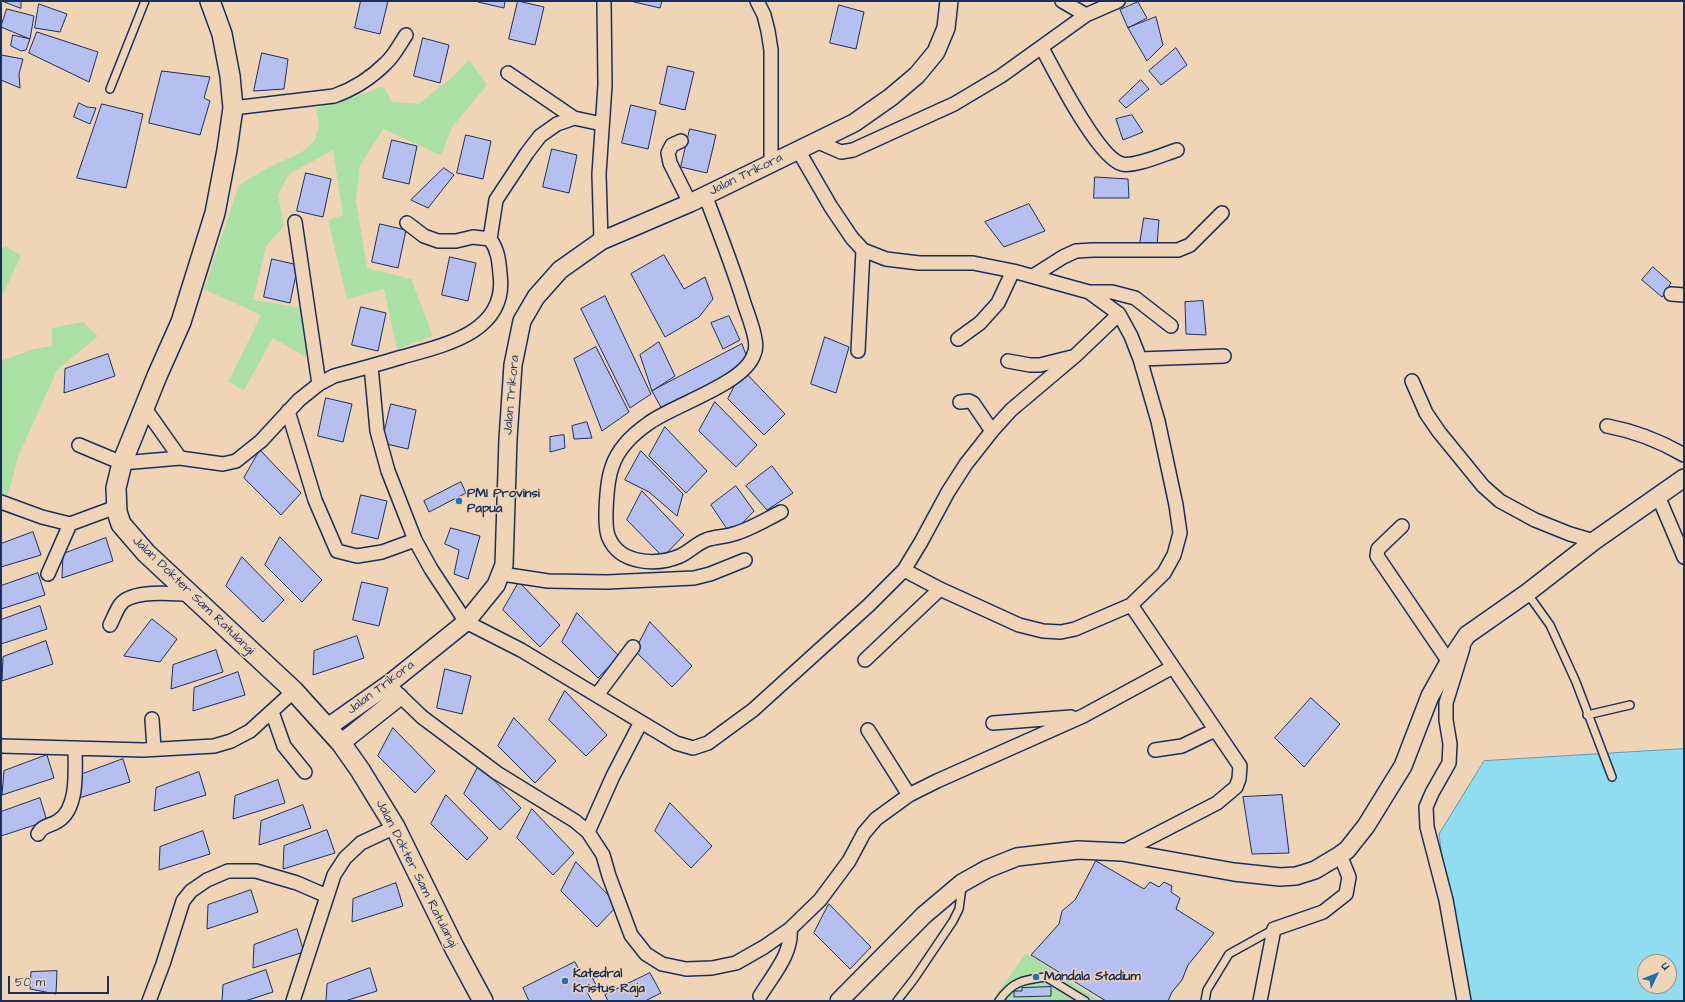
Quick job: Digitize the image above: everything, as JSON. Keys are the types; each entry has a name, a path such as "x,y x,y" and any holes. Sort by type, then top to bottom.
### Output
{"main road":[{"name":"Jalan Dokter Sam Ratulangi","path":"210,1 222,34 230,76 233,108 227,150 211,227 181,322 144,407 122,463 116,488 116,507 121,524 146,553 294,691 341,743 360,770 395,827 454,947 483,1001"}],"street":[{"path":"601,241 599,174 605,85 604,1"},
{"path":"757,1 767,26 771,50 771,164"},
{"name":"Jalan Trikora","path":"341,743 466,622 496,585 502,574 506,542 508,439 513,365 522,321 536,297 560,270 601,241 690,203 854,123 892,97 917,75 936,52 946,28 949,1"},
{"path":"1062,1 1086,15"},
{"path":"816,141 841,152 853,150 954,104 1001,76 1086,15 1118,1"},
{"path":"233,108 327,97 348,91 366,80 387,62 406,35"},
{"path":"1042,48 1094,140 1116,162 1124,164 1148,160 1177,150"},
{"path":"508,73 574,118 602,124"},
{"path":"490,240 496,200 510,177 540,136 557,124 574,118"},
{"path":"681,141 672,145 668,153 670,163 690,203"},
{"path":"798,150 831,207 852,238 863,250 886,259 919,263 972,263 1013,271 1089,292 1112,292 1134,298 1171,326"},
{"path":"705,195 736,279 755,339 754,357 737,375 712,391 651,421 633,435 621,449 611,467 607,494 606,527 608,537 616,549 626,556 636,560 665,560 680,556 707,540 731,535 781,512"},
{"path":"1033,276 1063,257 1076,252 1093,250 1178,250 1190,245 1222,213"},
{"path":"295,222 319,384"},
{"path":"80,445 122,463 180,458 224,464 236,461 261,441 299,400 319,384 334,376 435,348 460,339 482,324 494,311 502,291 497,249 490,240 473,237 456,241 438,241 424,236 407,223"},
{"path":"858,351 863,250"},
{"path":"958,339 980,323 998,303 1013,271"},
{"path":"904,570 940,589 1019,625 1043,632 1062,632 1076,629 1131,605 1164,573 1174,555 1180,532 1176,505 1158,421 1140,359 1131,336 1119,314 1089,292"},
{"path":"1671,294 1684,295"},
{"path":"371,366 373,397 379,438 388,471 415,540 466,622 521,650 676,743 693,748 708,742 753,710 904,570 948,492 966,464 992,431 1010,410 1075,356 1119,314"},
{"path":"1008,361 1030,366 1075,356"},
{"path":"1140,359 1224,356"},
{"path":"1412,381 1426,413 1439,432 1483,486 1500,501 1535,520 1570,534 1594,541"},
{"path":"960,402 969,401 973,404 992,431"},
{"path":"144,407 180,458"},
{"path":"288,412 315,500 337,552 357,556 382,552 415,540"},
{"path":"1607,426 1624,429 1648,438 1669,446 1684,455"},
{"path":"839,1001 924,915 962,883 987,869 1017,857 1078,850 1122,852 1234,872 1280,877 1296,876 1315,870 1340,855 1347,850 1366,826 1403,766 1430,696 1449,662 1467,635 1527,593 1594,541 1684,478"},
{"path":"1658,496 1684,557"},
{"path":"1,502 42,517 70,524 116,507"},
{"path":"48,574 70,524"},
{"path":"1402,526 1378,549 1377,556 1449,662"},
{"path":"502,574 548,581 607,582 694,578 710,574 745,560"},
{"path":"865,660 940,589"},
{"path":"110,625 120,606 129,597 143,594 189,594"},
{"path":"1122,852 1217,803 1236,787 1239,779 1240,766 1131,605"},
{"path":"1464,1001 1446,900 1427,827 1426,807 1449,763 1450,744 1446,720 1446,703 1467,635"},
{"path":"596,695 633,647"},
{"path":"394,691 422,717 497,773 575,821 588,832 603,855 609,876 631,935 646,954 662,964 686,969 712,968 736,963 764,947 790,929 820,900 849,861 864,833 876,818 909,795 1083,716 1173,667"},
{"path":"1,746 154,749 214,746 231,741 250,731 294,691"},
{"name":"Jalan Trikora","path":"328,727 394,691"},
{"path":"272,712 284,746 305,772"},
{"path":"993,723 1083,716"},
{"path":"152,720 154,749"},
{"path":"588,832 613,776 641,722"},
{"path":"868,730 909,795"},
{"path":"1154,750 1182,746 1215,730"},
{"path":"38,834 40,830 46,826 58,822 68,812 74,789 75,748"},
{"path":"293,1001 334,875 346,858 361,843 395,827"},
{"path":"1260,1001 1274,929 1323,912 1344,896 1348,877 1340,855"},
{"path":"149,1001 163,964 183,901 191,891 207,880 228,871 256,871 297,883 328,896"},
{"path":"760,996 786,954 791,939 790,929"}],"lane":[{"path":"110,90 145,1"},
{"path":"1527,593 1550,625 1576,682 1587,715 1612,777"},
{"path":"1587,715 1630,705"},
{"path":"897,1001 914,979 953,921 959,909 962,883"},
{"path":"1199,1001 1229,954 1274,929"},
{"path":"999,1001 1006,990 1020,982 1046,978 1085,1001"},
{"path":"1205,1001 1207,990"}],"green space":[{"path":"469,60 487,85 452,127 441,155 383,129 360,166 356,201 367,268 411,279 433,336 397,349 384,289 347,299 328,220 343,215 333,150 289,174 278,195 284,226 266,246 253,300 301,308 306,344 306,357 273,338 244,390 228,382 261,315 204,289 239,185 266,169 302,152 315,140 319,125 316,108 357,96 383,86 392,102 419,104 451,78"},
{"path":"6,246 21,256 1,298 1,249"},
{"path":"83,322 98,336 57,370 17,459 10,488 1,508 1,361 34,349 52,346 52,328"},
{"name":"Mandala Stadium","path":"1026,953 1100,1001 992,1001"}],"water":[{"path":"1684,749 1684,1001 1462,1001 1439,834 1484,761"}],"building":[{"path":"2,1 21,1 21,8"},
{"path":"361,1 388,1 380,34 355,28"},
{"path":"478,1 505,1 504,8"},
{"path":"518,1 544,7 535,45 509,39"},
{"path":"662,1 660,8 634,2"},
{"path":"1138,2 1147,18 1128,28 1120,10"},
{"path":"39,4 67,14 60,32 35,28"},
{"path":"839,5 864,12 856,49 830,43"},
{"path":"7,9 34,16 30,39 1,27"},
{"path":"1156,17 1163,45 1147,61 1128,28"},
{"path":"37,32 98,52 89,82 29,53"},
{"path":"13,35 30,39 26,50 21,51 11,46"},
{"path":"423,38 449,45 440,83 414,76"},
{"path":"1176,48 1187,65 1161,85 1149,71"},
{"path":"262,53 288,59 284,89 254,91"},
{"path":"1,55 23,59 19,74 20,88 1,80"},
{"path":"668,66 694,72 685,110 660,104"},
{"path":"162,71 210,77 204,98 210,101 200,135 149,123"},
{"path":"1141,80 1149,89 1126,108 1119,101"},
{"path":"79,103 87,107 96,108 90,124 74,117"},
{"path":"102,104 143,114 126,188 77,178"},
{"path":"631,105 656,111 648,149 622,143"},
{"path":"1132,115 1143,132 1123,140 1116,119"},
{"path":"690,129 716,135 707,173 681,167"},
{"path":"466,135 491,141 483,179 457,173"},
{"path":"392,140 417,146 409,184 383,178"},
{"path":"552,149 577,155 569,193 543,187"},
{"path":"444,168 454,175 428,208 411,200"},
{"path":"306,173 331,179 323,217 297,211"},
{"path":"1095,177 1128,179 1129,198 1094,198"},
{"path":"1029,204 1045,231 1004,247 985,222"},
{"path":"1144,218 1159,220 1157,245 1140,244"},
{"path":"380,224 406,230 398,268 372,262"},
{"path":"664,255 684,289 705,277 713,299 699,317 665,337 631,274"},
{"path":"450,257 476,263 468,301 442,295"},
{"path":"272,259 298,265 290,303 264,297"},
{"path":"1653,267 1671,283 1662,297 1642,280"},
{"path":"605,296 651,394 630,408 581,309"},
{"path":"1203,301 1206,335 1186,334 1185,302"},
{"path":"361,307 386,313 378,351 352,345"},
{"path":"729,316 740,340 723,349 711,323"},
{"path":"825,337 849,347 836,393 811,384"},
{"path":"659,342 675,376 652,391 640,355"},
{"path":"742,344 749,363 663,411 652,391"},
{"path":"596,347 629,412 602,431 574,359"},
{"path":"108,354 115,376 64,393 65,369"},
{"path":"743,370 785,414 764,435 728,399"},
{"path":"326,398 352,404 343,442 318,436"},
{"path":"715,402 757,445 736,467 699,431"},
{"path":"391,404 416,410 408,449 382,443"},
{"path":"587,422 592,438 574,439 572,426"},
{"path":"665,427 707,471 686,493 649,456"},
{"path":"564,435 565,448 550,452 550,437"},
{"path":"260,450 301,493 281,515 244,478"},
{"path":"641,451 683,494 677,516 649,492 625,480"},
{"path":"772,466 793,493 767,510 746,486"},
{"path":"461,482 466,493 429,512 424,501"},
{"path":"736,486 754,511 731,535 711,505"},
{"path":"642,491 684,535 663,557 627,520"},
{"path":"361,495 387,501 378,539 352,533"},
{"path":"451,528 480,536 468,579 454,574 459,550 445,544"},
{"path":"33,532 41,555 1,567 1,544"},
{"path":"280,537 322,580 302,602 265,565"},
{"path":"106,538 113,561 62,578 63,554"},
{"path":"242,557 284,600 263,622 226,586"},
{"path":"38,573 45,595 1,609 1,586"},
{"path":"362,582 388,588 379,626 353,620"},
{"path":"519,582 560,625 540,647 503,610"},
{"path":"40,606 47,629 1,644 1,620"},
{"path":"577,613 619,656 598,678 562,642"},
{"path":"152,619 177,639 160,662 124,656"},
{"path":"650,622 692,666 672,687 635,651"},
{"path":"357,636 364,658 313,675 314,651"},
{"path":"46,641 53,664 2,681 3,657"},
{"path":"216,650 223,672 171,689 173,665"},
{"path":"445,669 471,676 462,714 437,708"},
{"path":"238,672 245,695 193,711 194,688"},
{"path":"565,691 607,735 586,756 549,720"},
{"path":"1311,698 1340,724 1304,767 1275,738"},
{"path":"514,718 556,761 535,783 498,746"},
{"path":"393,728 435,771 415,793 378,756"},
{"path":"47,755 54,778 2,795 4,771"},
{"path":"123,759 130,782 79,798 80,775"},
{"path":"479,765 521,808 500,830 464,794"},
{"path":"199,772 206,795 154,811 156,788"},
{"path":"278,780 285,803 233,819 235,796"},
{"path":"446,795 488,838 467,860 431,824"},
{"path":"1282,795 1289,853 1252,854 1243,797"},
{"path":"40,798 47,821 1,836 1,812"},
{"path":"670,803 712,846 691,868 655,831"},
{"path":"303,805 311,828 259,845 261,821"},
{"path":"532,809 574,853 553,875 517,838"},
{"path":"327,830 335,853 283,869 284,846"},
{"path":"203,831 210,854 159,870 160,847"},
{"path":"1096,861 1144,889 1150,882 1159,887 1164,882 1172,886 1171,892 1180,898 1176,909 1214,933 1188,965 1182,980 1172,992 1168,1001 1106,1001 1031,955 1059,924 1062,911 1075,900"},
{"path":"576,862 618,905 597,927 561,891"},
{"path":"396,883 403,906 352,922 353,899"},
{"path":"251,890 258,912 207,929 208,905"},
{"path":"829,904 871,947 850,969 814,933"},
{"path":"297,929 304,952 253,968 254,945"},
{"name":"Katedral Kristus Raja","path":"575,962 582,975 589,971 597,987 587,992 592,1001 529,1001 523,988"},
{"path":"370,968 377,991 345,1001 326,1001 327,984"},
{"path":"266,970 273,992 245,1001 222,1001 223,985"},
{"path":"57,971 56,994 30,989 31,972"},
{"path":"650,973 661,993 645,1001 608,1001 605,995"},
{"path":"1051,987 1051,996 1014,997 1014,991 1022,991 1022,988"}],"place":[{"name":"PMI Provinsi Papua","path":"459,501"},
{"name":"Mandala Stadium","path":"1036,977"},
{"name":"Katedral Kristus Raja","path":"565,981"}]}
